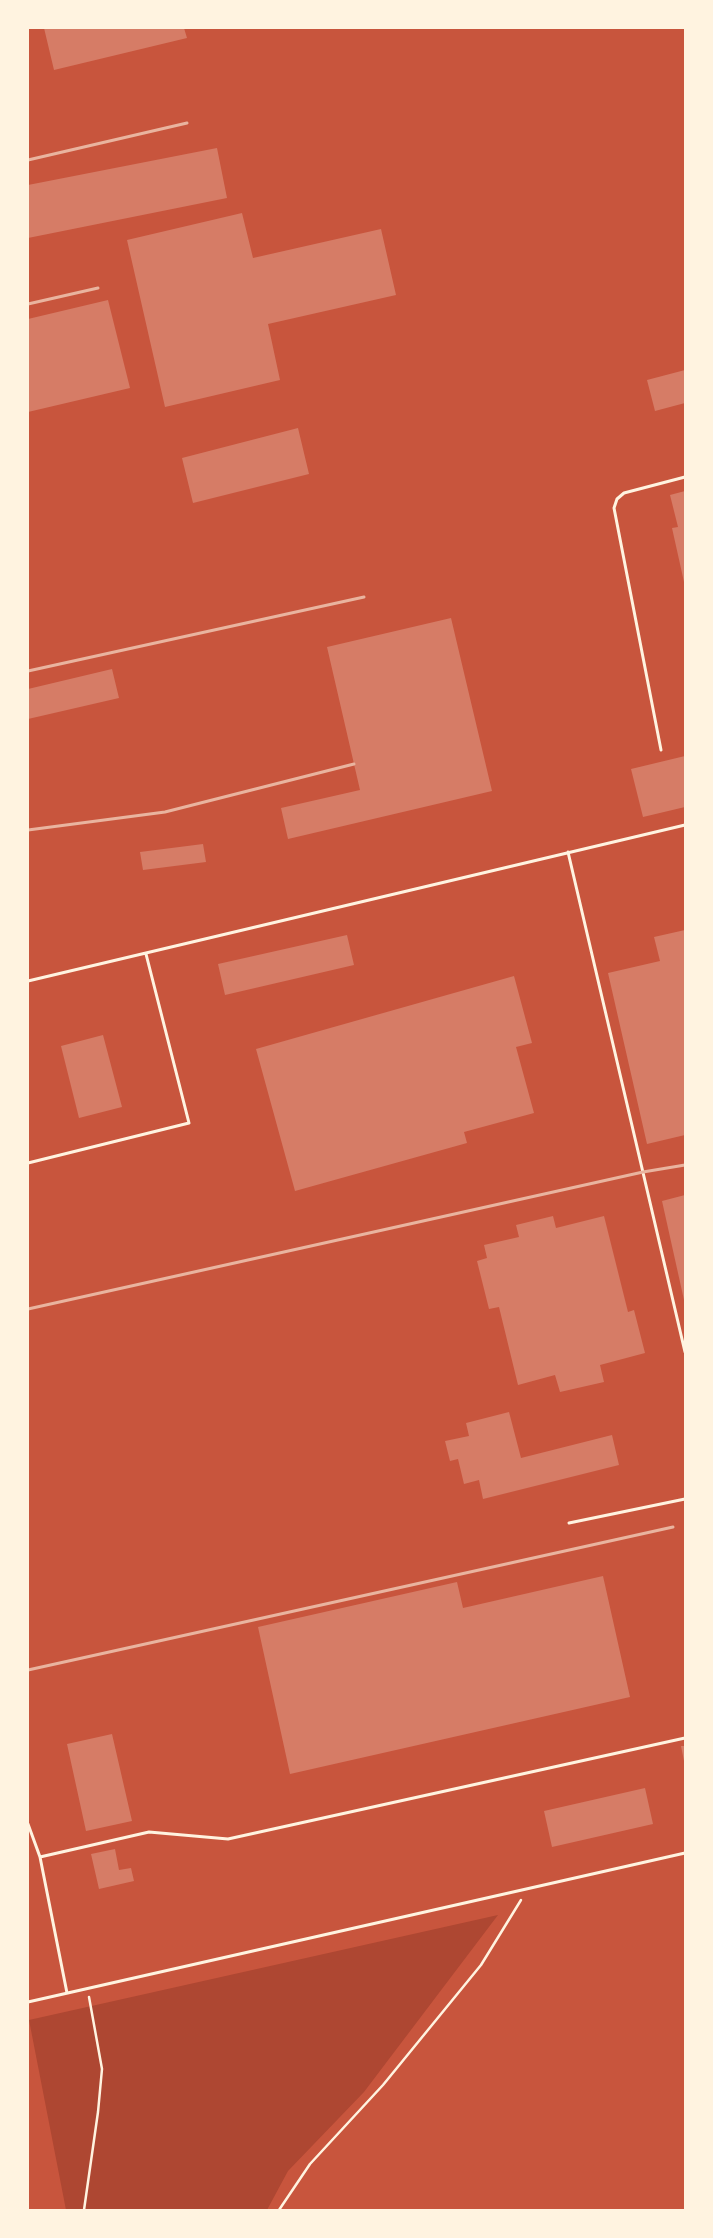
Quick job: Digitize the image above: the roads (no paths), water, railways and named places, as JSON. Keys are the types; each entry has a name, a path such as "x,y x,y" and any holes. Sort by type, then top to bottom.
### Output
{"lane":[{"path":"661,750 614,508 617,499 624,493 685,477"},
{"path":"28,981 685,825"},
{"path":"568,852 685,1352"},
{"path":"28,1163 189,1123 146,954"},
{"path":"568,1523 685,1499"},
{"path":"40,1857 149,1832 228,1839 685,1738"},
{"path":"28,1824 40,1857 68,1993"},
{"path":"28,2002 685,1853"}],"railway":[{"path":"28,160 187,123"},
{"path":"28,304 98,288"},
{"path":"28,671 364,597"},
{"path":"28,830 165,812 354,764"},
{"path":"28,1309 643,1172 685,1165"},
{"path":"28,1670 673,1527"}]}
